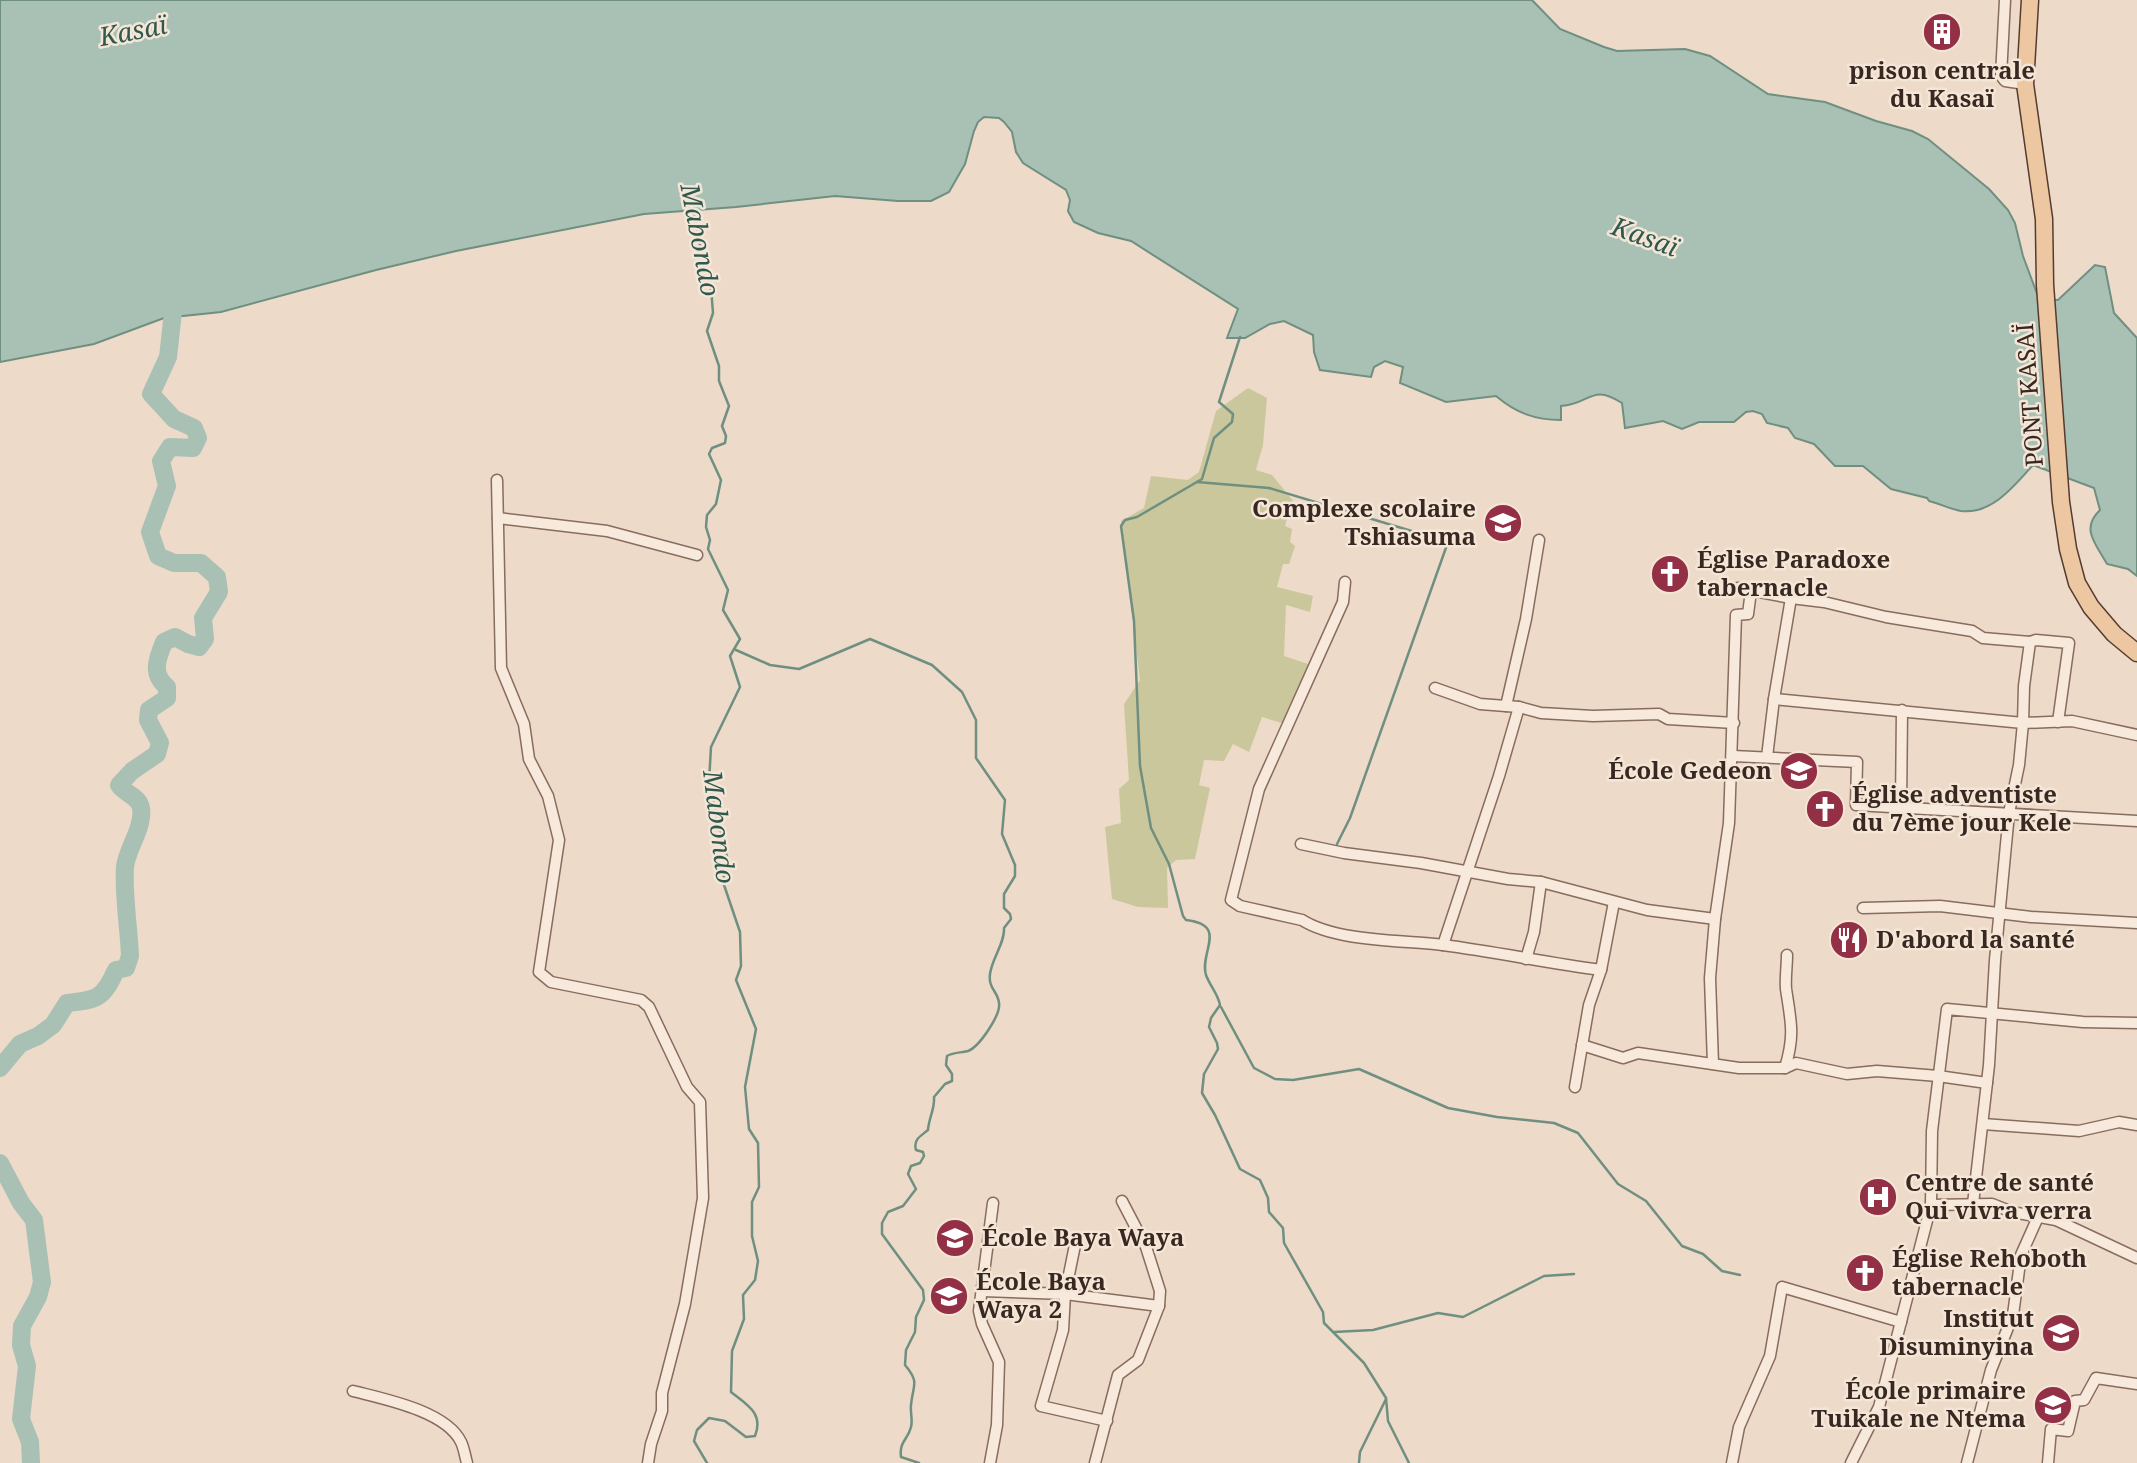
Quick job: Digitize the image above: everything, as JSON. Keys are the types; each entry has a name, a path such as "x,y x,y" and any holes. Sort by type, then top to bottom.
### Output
{"main road":[{"name":"PONT KASAÏ","path":"2030,0 2025,84 2044,219 2045,285 2067,549 2077,583 2091,607 2114,634 2137,653"}],"street":[{"path":"2004,0 2001,76 2005,81 2025,84"},
{"path":"497,480 501,668 524,724 529,758 548,796 559,840 539,972 551,982 641,1000 649,1007 687,1087 699,1102 703,1198 685,1304 662,1393 662,1411 648,1463"},
{"path":"498,518 607,531 697,555"},
{"path":"1506,706 1527,619 1539,540"},
{"path":"1345,582 1343,602 1259,789 1231,900 1240,906 1364,939 1443,945 1601,970"},
{"path":"1738,588 1972,631 1983,638 2069,643 2058,722"},
{"path":"1713,1064 1710,978 1715,919 1729,823 1736,615 1748,614 1752,591"},
{"path":"1768,757 1774,699 1791,598"},
{"path":"1973,1204 1987,1083 2009,813 2019,765 2030,642"},
{"path":"1435,688 1480,704 1557,714 1659,714 1668,719 1734,723"},
{"path":"1774,699 2023,723 2072,722 2137,735"},
{"path":"1443,945 1519,707"},
{"path":"1901,807 1902,710"},
{"path":"1733,756 1857,762 1856,805 2137,821"},
{"path":"1301,844 1508,879 1541,882 1647,910 1715,919"},
{"path":"1526,959 1534,932 1541,882"},
{"path":"1575,1087 1589,1005 1601,970 1614,902"},
{"path":"1863,908 1940,906 2137,923"},
{"path":"1785,1068 1792,1045 1792,1016 1786,987 1787,955"},
{"path":"1851,1463 1879,1407 1931,1205 1932,1131 1947,1009 2083,1022 2137,1023"},
{"path":"1583,1045 1623,1058 1638,1053 1739,1068 1785,1068 1796,1063 1847,1074 1877,1071 1987,1083"},
{"path":"1983,1124 2079,1131 2119,1122 2137,1125"},
{"path":"1095,1463 1118,1375 1138,1360 1159,1306 1160,1291 1146,1247 1122,1200"},
{"path":"989,1463 997,1425 999,1362 979,1311 993,1203"},
{"path":"1931,1205 1992,1204 2012,1212 2056,1220 2137,1258"},
{"path":"1967,1463 1991,1370 2013,1315 2021,1255 2038,1217"},
{"path":"1075,1245 1065,1294 1063,1330 1041,1406 1107,1421"},
{"path":"1732,1463 1739,1427 1773,1344 1774,1323 1782,1287 1901,1322"},
{"path":"983,1291 1065,1294 1159,1306"},
{"path":"2048,1463 2051,1429 2068,1431 2075,1401 2084,1400 2095,1378 2137,1384"},
{"path":"354,1391 435,1416 461,1440 467,1463"}],"shaded area":[{"path":"1248,388 1267,398 1263,445 1256,470 1272,475 1303,513 1289,511 1285,526 1292,529 1290,542 1295,546 1289,564 1283,564 1277,587 1313,596 1310,612 1286,605 1284,656 1311,665 1285,724 1262,717 1249,752 1233,744 1224,761 1204,760 1199,785 1210,788 1195,859 1176,860 1167,868 1168,908 1138,907 1112,899 1105,827 1121,823 1119,789 1129,780 1124,704 1140,680 1121,521 1144,508 1151,476 1188,480 1199,472 1216,411"}],"water":[{"name":"Kasaï","path":"0,0 1532,0 1560,29 1604,47 1617,51 1685,49 1710,56 1768,94 1825,102 1912,131 1928,139 1989,189 2008,210 2015,223 2023,256 2039,299 2058,300 2095,265 2105,267 2114,313 2137,338 2137,576 2128,569 2107,564 2092,537 2091,524 2100,510 2094,488 2033,465 1993,503 1972,511 1961,511 1927,498 1891,489 1863,466 1835,466 1814,444 1795,438 1788,428 1767,423 1762,414 1753,411 1746,412 1734,422 1699,422 1682,429 1663,421 1625,428 1622,403 1612,397 1597,395 1561,406 1561,420 1543,419 1518,411 1496,396 1446,402 1400,383 1403,367 1385,361 1374,367 1371,377 1320,370 1314,352 1313,335 1284,321 1270,324 1245,338 1227,338 1238,309 1131,241 1098,233 1074,222 1068,211 1070,200 1066,190 1023,163 1016,152 1012,132 999,118 984,117 978,122 965,164 949,192 931,201 835,196 644,214 456,251 221,312 164,318 94,344 0,362"}],"waterway":[{"name":"Mabondo","path":"693,207 703,261 710,276 713,313 707,331 719,366 719,381 729,406 722,426 726,436 725,443 712,448 709,454 721,480 716,504 707,515 706,527 710,540 708,549 728,590 723,610 740,639 730,656 740,687 711,747 709,782 727,857 723,882 740,932 741,966 736,980 756,1029 745,1087 749,1129 758,1143 759,1187 752,1202 752,1236 758,1261 755,1280 743,1295 744,1319 732,1351 731,1392 756,1415 757,1428 755,1436 746,1437 725,1421 709,1418 697,1430 694,1441 707,1463"},
{"name":"Mabondo","path":"0,1068 20,1044 53,1025 67,1003 98,996 107,987 116,970 126,968 130,956 125,867 140,823 141,808 138,801 119,785 132,771 157,754 160,743 148,720 149,710 167,698 167,687 157,672 159,654 164,642 175,637 199,647 205,639 203,618 219,592 217,577 201,563 174,563 158,556 150,532 167,486 161,461 170,447 193,448 198,438 194,428 174,419 151,394 168,357 175,294"},
{"path":"1240,337 1219,402 1233,414 1232,422 1214,438 1202,479 1137,517 1125,520 1121,526 1134,621 1140,766 1151,828 1169,864 1183,916 1186,920 1206,927 1209,934 1206,975 1220,1005 1211,1018 1209,1027 1218,1049 1204,1074 1202,1093 1240,1169 1260,1180 1268,1198 1269,1212 1283,1228 1284,1243 1323,1312 1324,1323 1364,1363 1386,1398 1388,1421 1409,1463"},
{"path":"1197,482 1269,488 1448,542 1350,818 1337,844"},
{"path":"736,650 770,665 799,669 870,639 932,665 962,692 976,720 976,758 1005,800 1002,834 1015,865 1015,876 1004,894 1004,908 1011,919 1004,928 1003,939 990,974 990,983 998,999 999,1008 978,1044 968,1051 947,1056 946,1065 952,1074 952,1081 945,1084 934,1097 928,1130 916,1143 916,1150 923,1152 924,1156 920,1163 911,1166 908,1174 916,1189 903,1206 888,1212 882,1223 882,1234 923,1290 924,1300 916,1317 915,1332 906,1350 905,1365 913,1376 914,1384 912,1422 901,1452 901,1457 919,1463"},
{"path":"1221,1007 1254,1068 1275,1079 1293,1080 1359,1069 1448,1108 1554,1123 1578,1133 1618,1184 1646,1201 1682,1246 1703,1254 1722,1271 1740,1275"},
{"path":"0,1163 21,1203 34,1220 42,1282 38,1297 22,1326 21,1345 27,1366 21,1419 30,1442 31,1463"},
{"path":"1334,1332 1373,1330 1438,1313 1463,1317 1544,1276 1574,1274"},
{"path":"1359,1463 1360,1452 1386,1399"}],"place":[{"name":"prison centrale du Kasaï","path":"1942,32"},
{"name":"Complexe scolaire Tshiasuma","path":"1503,523"},
{"name":"Église Paradoxe tabernacle","path":"1670,574"},
{"name":"École Gedeon","path":"1799,771"},
{"name":"Église adventiste du 7ème jour Kele","path":"1825,809"},
{"name":"D'abord la santé","path":"1849,940"},
{"name":"Centre de santé Qui vivra verra","path":"1878,1197"},
{"name":"École Baya Waya","path":"955,1238"},
{"name":"Église Rehoboth tabernacle","path":"1865,1273"},
{"name":"École Baya Waya 2","path":"949,1296"},
{"name":"Institut Disuminyina","path":"2061,1333"},
{"name":"École primaire Tuikale ne Ntema","path":"2053,1405"}]}
